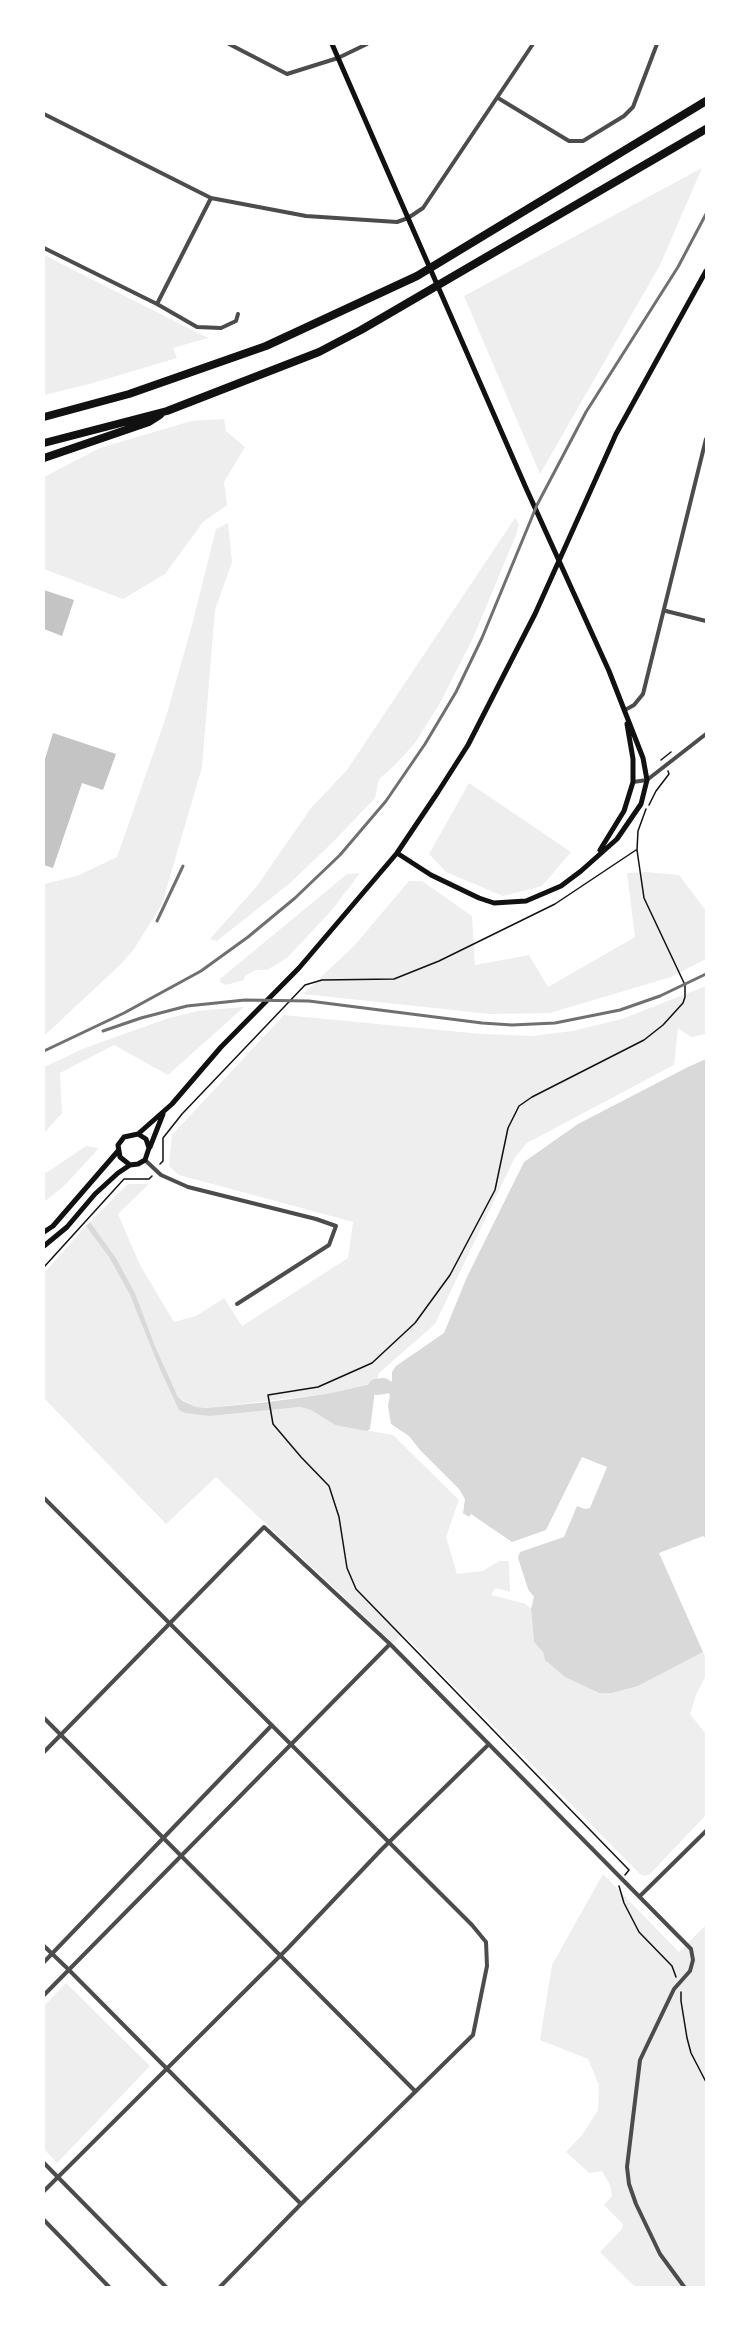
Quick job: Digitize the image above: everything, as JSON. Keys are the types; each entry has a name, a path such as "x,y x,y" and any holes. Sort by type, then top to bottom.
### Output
{"highway":[{"path":"44,417 129,394 266,346 417,276 706,100"},
{"path":"44,443 166,411 320,352 706,129"},
{"path":"44,458 149,422 166,411"}],"main road":[{"path":"332,44 625,710 643,758 647,780 641,804 617,839 561,886 526,901 509,904 494,903 479,898 431,874 398,853"},
{"path":"130,1165 124,1162 118,1151 118,1145 124,1137 138,1134 163,1112 221,1047 299,968 398,853 468,745 535,614 615,434 706,271"},
{"path":"598,854 624,811 633,782 633,759 625,710"},
{"path":"44,1246 68,1227 95,1194 118,1173 130,1165 145,1160 163,1112"},
{"path":"138,1134 146,1139 149,1148"},
{"path":"44,1232 53,1226 118,1151"}],"street":[{"path":"229,44 287,74 338,58 368,44"},
{"path":"44,114 211,198 306,216 389,222 408,218 423,208 533,44"},
{"path":"498,98 569,141 583,141 624,116 633,107 657,44"},
{"path":"157,304 211,198"},
{"path":"44,248 157,304 191,324 209,329 220,328 234,323 238,314"},
{"path":"625,710 634,705 643,694 666,611 706,439"},
{"path":"666,611 706,621"},
{"path":"633,782 647,780 706,734"},
{"path":"145,1160 161,1175 188,1187 336,1226 329,1245 237,1304"},
{"path":"44,1498 291,1743 481,1934 486,1942 487,1966 472,2034 219,2288"},
{"path":"44,1752 264,1527 390,1644 691,1949 693,1960 690,1971 674,1989 640,2060 627,2167 629,2184 636,2204 660,2254 685,2288"},
{"path":"44,1995 390,1644"},
{"path":"44,1718 415,2091"},
{"path":"44,1962 272,1725"},
{"path":"44,2191 488,1745"},
{"path":"640,1896 706,1831"},
{"path":"44,1946 301,2204"},
{"path":"44,2163 167,2288"},
{"path":"44,2220 110,2288"}],"path":[{"path":"660,760 669,774 656,791 646,810 638,831 637,850 644,898 685,985 686,998 683,1003 644,1040 532,1097 519,1106 508,1128 495,1190 450,1275 415,1323 372,1363 329,1384 268,1395 268,1399 273,1424 329,1486 339,1517 347,1568 356,1589 630,1870 618,1883 633,1923 672,1966 675,1974"},
{"path":"162,1161 163,1138 182,1114 305,985 322,980 394,979 439,961 555,904 637,850"},
{"path":"44,1267 124,1179 149,1179"},
{"path":"682,1988 681,2001 687,2038 691,2053 706,2082"}],"shaded area":[{"path":"702,168 660,265 540,474 464,296"},
{"path":"44,255 208,338 173,348 177,358 44,395"},
{"path":"224,419 226,431 245,447 224,482 227,505 203,522 165,574 123,599 44,569 44,477 100,448 191,421"},
{"path":"515,518 519,524 516,535 473,638 440,703 415,743 379,779 375,798 333,842 290,883 217,941 210,939 257,886 311,808 347,770"},
{"path":"228,523 232,562 215,610 202,767 162,904 134,949 122,963 44,1036 44,884 77,876 117,857 166,717 216,529"},
{"path":"469,783 571,852 542,886 503,896 446,872 429,854"},
{"path":"360,873 331,911 287,958 267,970 255,970 245,976 244,980 226,985 220,982 220,979 347,874"},
{"path":"627,873 679,875 706,911 706,959 671,977 550,1013 490,1014 303,994 354,946 409,881 422,881 472,916 475,965 529,955 548,987 635,937"},
{"path":"706,986 706,1034 691,1037 678,1028 674,1065 527,1143 514,1159 435,1324 379,1373 376,1383 326,1394 206,1408 196,1407 178,1397 135,1293 116,1258 90,1222 128,1184 149,1184 118,1214 140,1265 174,1322 196,1316 224,1298 242,1326 348,1258 353,1222 179,1175 169,1166 172,1135 284,1015 481,1034 533,1036 572,1031 622,1019"},
{"path":"244,1007 168,1075 114,1045 60,1073 62,1113 44,1133 44,1067 85,1048 166,1019 197,1011"},
{"path":"706,1059 706,1538 703,1536 659,1553 703,1652 638,1686 612,1693 599,1693 565,1677 545,1660 543,1652 534,1642 531,1609 534,1597 528,1589 518,1558 520,1552 564,1537 577,1506 590,1508 607,1467 582,1457 546,1530 512,1542 471,1514 469,1517 463,1513 465,1499 459,1489 409,1436 391,1424 388,1406 390,1395 383,1387 384,1384 392,1381 392,1372 396,1366 444,1333 467,1277 524,1162 578,1124"},
{"path":"86,1146 99,1148 65,1185 44,1202 44,1170 46,1173"},
{"path":"90,1222 116,1258 135,1293 155,1346 178,1397 183,1401 196,1407 206,1408 326,1394 376,1383 370,1429 367,1431 335,1425 311,1410 300,1407 210,1416 185,1413 179,1410 130,1295 109,1257 86,1226"},
{"path":"86,1226 109,1257 130,1295 175,1401 210,1416 300,1407 311,1410 335,1425 393,1435 459,1500 446,1537 457,1574 483,1571 499,1561 509,1561 510,1592 495,1588 491,1595 526,1604 531,1609 534,1642 543,1652 545,1660 565,1677 599,1693 612,1693 638,1686 703,1652 706,1658 706,1675 690,1714 706,1734 706,1815 650,1874 645,1876 640,1874 403,1634 393,1643 216,1477 166,1524 44,1398 44,1273"},
{"path":"603,1874 679,1952 706,1925 706,2287 635,2287 600,2252 622,2229 623,2224 604,2205 612,2196 610,2185 602,2171 589,2173 566,2152 582,2135 598,2110 599,2085 588,2059 540,2040 552,1965"},
{"path":"66,1983 150,2066 57,2163 44,2149 44,2006"}],"building":[{"path":"44,590 74,600 62,636 44,629"},
{"path":"53,733 116,754 103,790 82,783 53,868 44,865 44,762"}],"waterway":[{"path":"376,1387 384,1386"}],"railway":[{"path":"44,1051 124,1013 201,971 248,937 295,898 340,855 386,801 425,744 456,692 482,638 537,505 586,412 678,267 706,214"},
{"path":"157,921 183,866"},
{"path":"103,1031 187,1006 245,1000 309,1001 482,1023 512,1025 555,1023 620,1010 660,996 706,974"}]}
